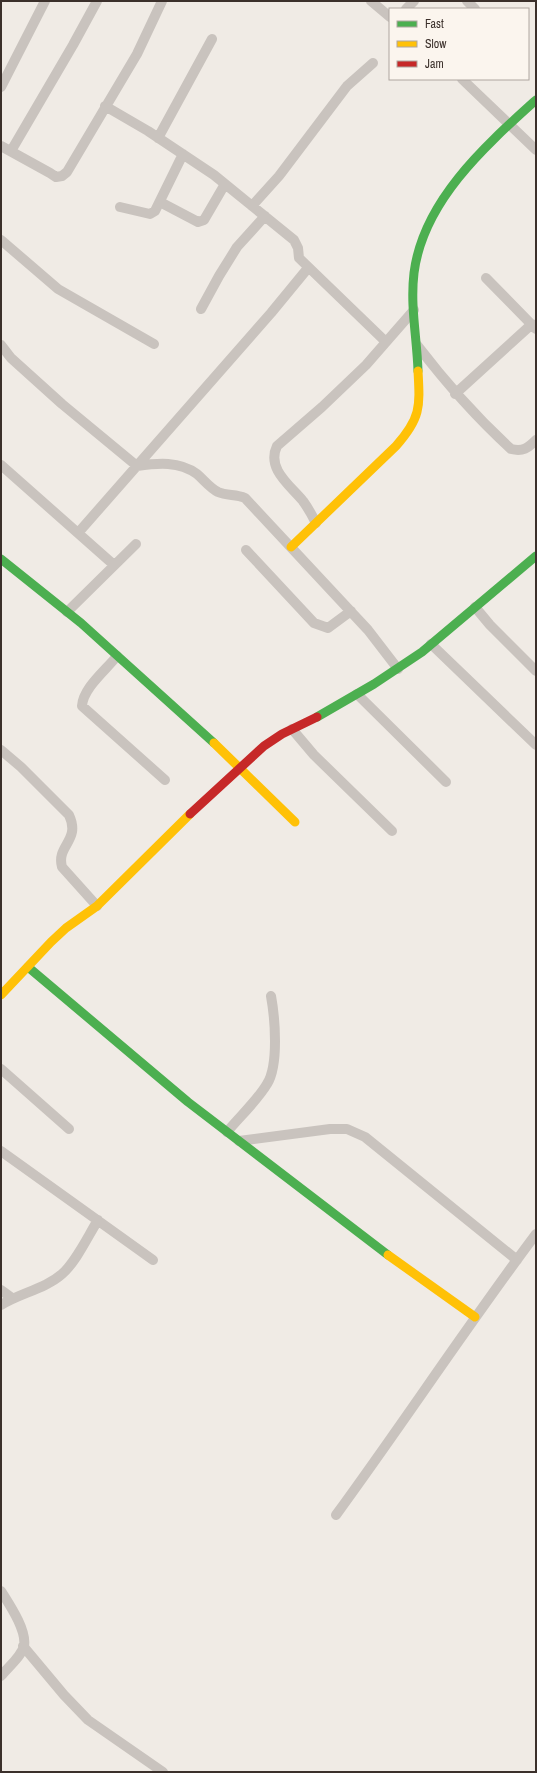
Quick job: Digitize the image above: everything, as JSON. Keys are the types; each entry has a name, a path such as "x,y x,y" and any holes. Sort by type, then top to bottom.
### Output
{"street":[{"path":"1,87 45,1"},
{"path":"11,151 97,1"},
{"path":"1,146 50,173 62,176 67,172 137,54 162,1"},
{"path":"370,1 389,16"},
{"path":"158,138 212,39"},
{"path":"252,206 279,176 347,86 373,64"},
{"path":"463,80 536,150"},
{"path":"291,547 410,430 417,416 419,399 413,286 416,258 425,232 438,206 464,172 509,124 536,100"},
{"path":"105,106 183,154 225,184 294,240 298,248 299,258 308,268 386,342"},
{"path":"120,207 150,214 157,208 183,154"},
{"path":"160,202 198,222 204,220 225,184"},
{"path":"201,309 237,247 265,216"},
{"path":"1,240 58,289 154,344"},
{"path":"78,533 271,313 308,268"},
{"path":"455,394 534,326 486,278"},
{"path":"316,523 303,501 284,481 278,470 274,458 274,452 277,446 338,392 386,342 414,310"},
{"path":"417,345 455,394 511,449 519,451 527,448 536,440"},
{"path":"2,350 62,404 137,466 175,464 197,474 217,492 238,495 245,498 351,611 398,669"},
{"path":"1,465 114,565"},
{"path":"67,612 136,544"},
{"path":"246,550 314,623 328,628 351,611"},
{"path":"1,995 66,928 97,906 241,766 264,746 292,729 309,722 398,669 431,644 536,556"},
{"path":"1,558 30,580 67,612 241,766 295,822"},
{"path":"475,607 490,625 536,671"},
{"path":"431,644 536,745"},
{"path":"117,656 86,691 82,699 82,706 165,780"},
{"path":"357,694 446,782"},
{"path":"292,729 314,755 392,831"},
{"path":"1,750 21,767 69,815 73,824 73,834 62,854 60,861 62,867 97,906"},
{"path":"28,968 152,1070 188,1102 386,1254 475,1317"},
{"path":"227,1132 267,1084 271,1075 274,1029 272,996"},
{"path":"1,1068 69,1129"},
{"path":"239,1141 330,1129 347,1129 365,1137 517,1260"},
{"path":"1,1151 153,1260"},
{"path":"1,1305 12,1298 49,1283 62,1274 98,1220"},
{"path":"336,1515 397,1431 475,1317 536,1234"},
{"path":"1,1290 12,1298"},
{"path":"1,1591 22,1630 24,1646 64,1696 88,1720 163,1772"},
{"path":"1,1676 24,1646"}],"traffic: fast":[{"path":"418,371 413,310 413,285 420,247 430,222 443,199 477,156 536,100"},
{"path":"317,717 374,684 422,652 536,556"},
{"path":"1,559 81,623 214,743"},
{"path":"28,967 188,1102 388,1255"}],"traffic: slow":[{"path":"291,547 396,446 410,428 419,403 418,371"},
{"path":"214,743 295,822"},
{"path":"1,995 51,942 66,928 97,906 190,814"},
{"path":"388,1255 475,1317"}],"traffic: jam":[{"path":"190,814 264,746 282,734 317,717"}]}
